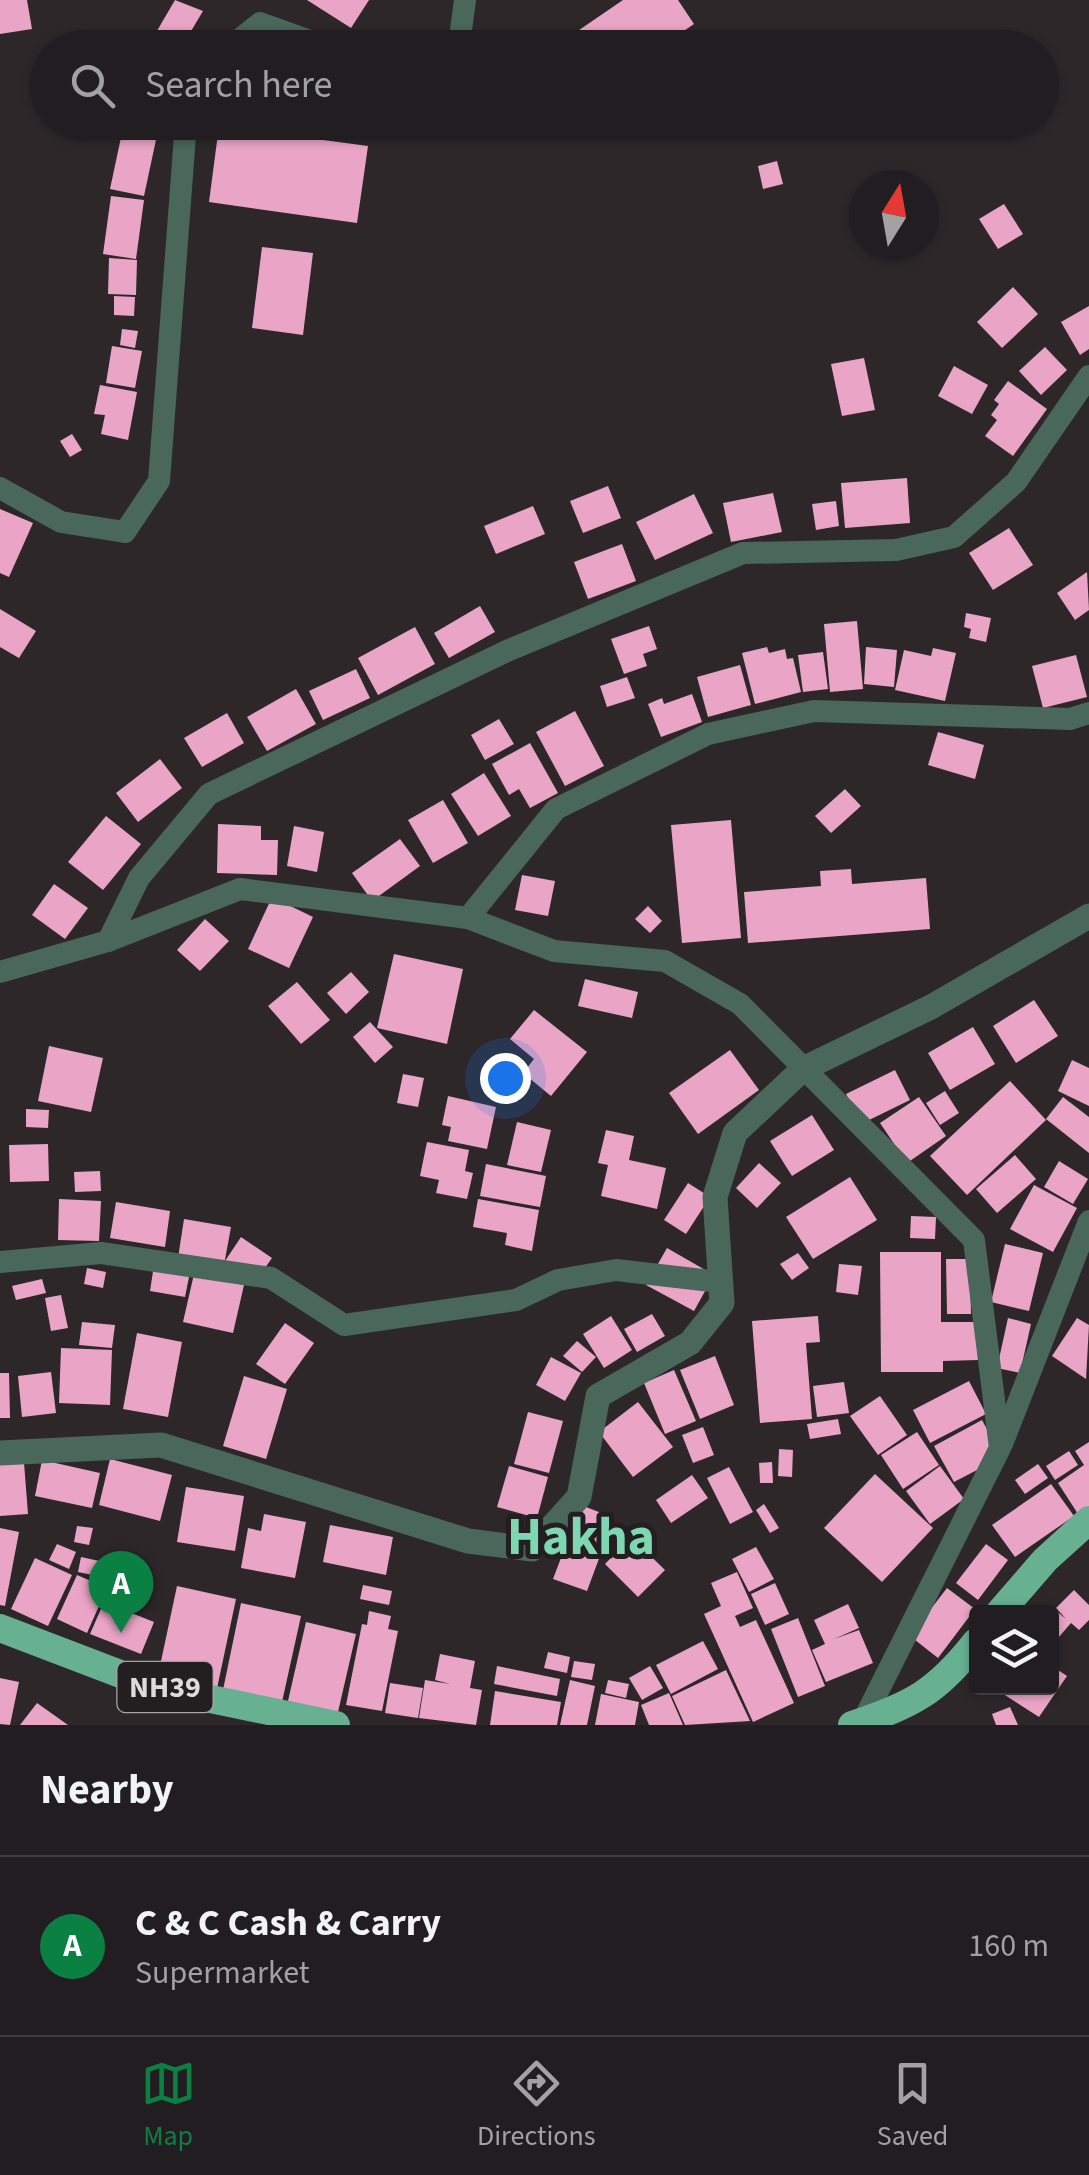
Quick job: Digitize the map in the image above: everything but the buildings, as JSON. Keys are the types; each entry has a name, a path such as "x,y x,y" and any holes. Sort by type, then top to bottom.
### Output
{"highway":[{"path":"1006,1605 1045,1560 1089,1520"},
{"name":"NH39","path":"0,1628 154,1684 336,1725"},
{"path":"857,1723 918,1700 942,1684 969,1651"}],"street":[{"path":"462,30 465,0"},
{"path":"252,30 260,24 278,30"},
{"path":"0,488 61,522 125,532 159,481 185,140"},
{"path":"108,941 139,878 209,794 509,650 743,553 896,550 954,537 1016,482 1089,376"},
{"path":"468,918 556,809 708,734 814,711 1070,719 1089,713"},
{"path":"0,972 108,941 240,889 468,918 554,951 664,962 740,1004 974,1240 1000,1448"},
{"path":"0,1453 161,1445 468,1541 532,1549 579,1497 598,1396 690,1344 722,1303 716,1197 735,1133 803,1069 931,1007 1089,916"},
{"path":"857,1723 1000,1448 1089,1221"},
{"path":"0,1262 101,1253 271,1278 344,1325 516,1300 558,1280 616,1270 720,1282"}],"place":[{"name":"C & C Cash & Carry","path":"121,1633"}],"district":[{"name":"Hakha","path":"581,1538"}]}
